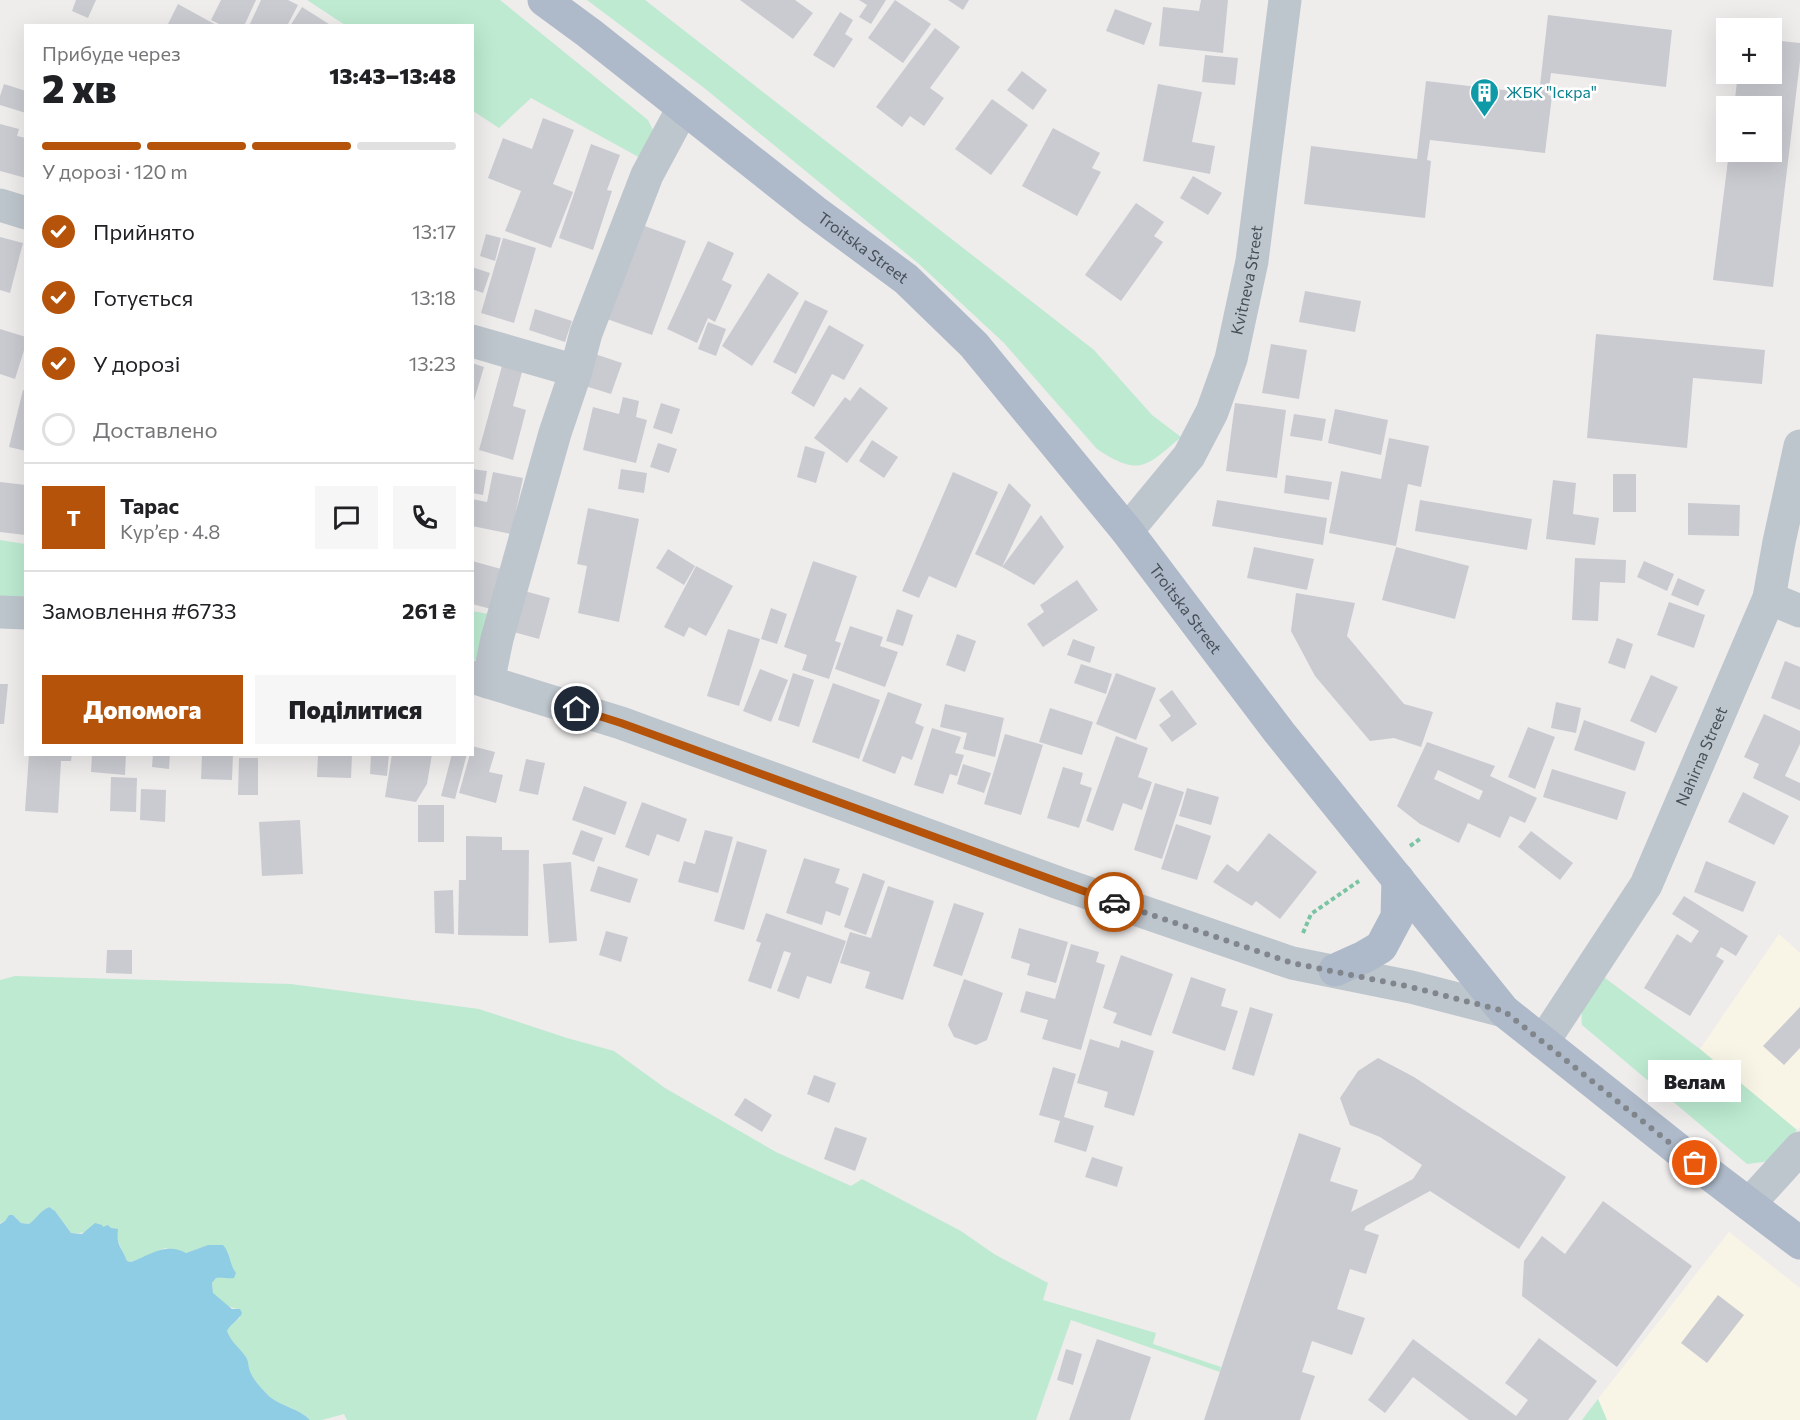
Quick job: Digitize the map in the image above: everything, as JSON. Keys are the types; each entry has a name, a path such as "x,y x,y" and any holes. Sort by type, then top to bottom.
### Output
{"main road":[{"name":"Troitska Street","path":"544,0 814,211 906,279 974,345 1127,531 1279,732 1504,1011 1800,1243"},
{"path":"1335,970 1364,957 1381,946 1396,917 1391,871"}],"street":[{"name":"Kvitneva Street","path":"1127,531 1190,456 1212,412 1231,359 1252,261 1285,0"},
{"path":"683,108 647,175 586,333 555,433 497,639 480,680 621,723 1059,883 1292,963 1411,987 1504,1011"},
{"path":"0,205 24,212"},
{"path":"474,342 576,371"},
{"name":"Nahirna Street","path":"1543,1042 1646,885 1769,598 1800,446"},
{"path":"1769,598 1800,611"},
{"path":"0,612 24,613"},
{"path":"1749,1204 1800,1148"}],"path":[{"path":"1292,963 1311,914 1391,871 1420,838"}],"shaded area":[{"path":"1779,934 1800,953 1800,1127 1797,1130 1700,1049"},
{"path":"1729,1232 1800,1288 1800,1420 1607,1420 1598,1399"}],"green space":[{"path":"307,0 500,0 648,120 655,134 644,160 531,98 499,128 474,112 474,24 343,24"},
{"path":"587,0 645,0 1094,350 1152,415 1181,437 1142,465 1123,463 1097,449 1004,343 919,264 703,87"},
{"path":"0,540 24,544 24,597 0,596"},
{"path":"474,611 500,616 478,660 474,660"},
{"path":"1601,975 1700,1049 1797,1130 1771,1161 1747,1164 1582,1025 1584,1005"},
{"path":"15,976 291,984 479,1009 614,1051 665,1088 776,1152 851,1186 862,1179 961,1231 994,1254 1048,1283 1043,1300 1156,1333 1153,1344 1221,1367 1220,1372 1071,1320 1036,1420 347,1420 344,1414 322,1420 310,1420 270,1397 264,1391 251,1374 246,1357 227,1331 230,1325 240,1318 240,1309 221,1302 213,1293 212,1283 216,1278 225,1277 231,1267 228,1252 208,1245 186,1253 165,1248 131,1262 127,1261 109,1226 71,1233 55,1211 49,1207 29,1224 21,1223 13,1215 9,1215 5,1221 0,1223 0,980"},
{"path":"1598,1399 1607,1420 1582,1420"}],"water":[{"path":"49,1207 55,1211 71,1233 82,1234 95,1223 103,1227 108,1225 118,1229 120,1245 127,1261 131,1262 165,1249 186,1253 208,1245 223,1245 236,1273 234,1278 216,1278 212,1283 213,1293 232,1309 240,1309 242,1313 227,1331 246,1357 251,1374 264,1391 270,1397 310,1420 0,1420 0,1224 9,1215 13,1215 21,1223 29,1224"}],"building":[{"path":"76,0 96,0 88,18 72,11"},
{"path":"221,0 256,0 245,24 219,24 211,20"},
{"path":"261,0 288,0 298,5 288,24 250,24"},
{"path":"740,0 795,0 813,13 793,39"},
{"path":"859,0 886,0 871,24 859,17 867,5"},
{"path":"895,0 931,24 903,63 868,38"},
{"path":"948,0 969,0 963,10"},
{"path":"1201,0 1228,0 1223,53 1159,46 1163,7 1199,11"},
{"path":"178,4 214,24 168,24"},
{"path":"302,7 329,24 291,24"},
{"path":"1115,9 1152,23 1144,45 1106,31"},
{"path":"840,12 853,20 845,34 853,39 834,68 813,55"},
{"name":"ЖБК \"Іскра\"","path":"1548,15 1672,30 1666,87 1551,73 1548,95 1552,96 1545,153 1430,140 1427,160 1431,161 1425,218 1304,204 1311,146 1417,159 1426,81 1539,94"},
{"path":"935,28 960,47 930,88 944,98 924,126 910,116 902,127 876,107"},
{"path":"1782,41 1800,43 1800,61 1773,287 1713,280 1728,162 1782,162 1782,96 1735,96 1737,84 1782,84"},
{"path":"1205,55 1238,58 1235,85 1202,82"},
{"path":"1022,71 1047,90 1033,110 1007,90"},
{"path":"4,84 24,90 24,112 0,105"},
{"path":"1158,84 1202,92 1192,142 1215,146 1210,174 1143,161"},
{"path":"992,99 1028,125 991,175 955,149"},
{"path":"543,118 574,130 553,184 573,192 551,248 505,231 521,191 488,178 503,138 532,149"},
{"path":"0,124 19,129 17,136 24,138 24,177 0,171"},
{"path":"1053,128 1100,153 1092,168 1101,172 1077,216 1022,186"},
{"path":"591,144 620,155 607,190 612,191 593,250 559,238"},
{"path":"1193,176 1222,193 1208,215 1180,198"},
{"path":"1136,203 1164,222 1154,236 1163,242 1121,301 1085,275"},
{"path":"642,225 686,241 652,335 607,319"},
{"path":"486,234 501,238 495,261 480,256"},
{"path":"0,237 23,243 10,293 0,290"},
{"path":"503,238 536,248 514,323 481,313"},
{"path":"708,241 734,253 722,280 732,285 715,322 708,318 697,343 667,329"},
{"path":"474,268 490,273 483,293 474,290"},
{"path":"768,273 799,293 752,366 722,346"},
{"path":"1305,291 1361,301 1355,332 1299,322"},
{"path":"805,300 828,311 796,374 773,362"},
{"path":"535,309 572,321 565,342 529,330"},
{"path":"708,322 726,329 716,356 698,349"},
{"path":"829,325 864,345 844,380 832,374 814,407 791,393"},
{"path":"0,329 24,336 24,350 15,379 0,374"},
{"path":"1596,334 1765,350 1762,384 1693,378 1687,448 1587,438"},
{"path":"1271,344 1307,350 1299,399 1262,393"},
{"path":"592,353 622,363 611,394 582,385"},
{"path":"474,364 484,367 474,401"},
{"path":"502,366 522,372 513,406 526,410 513,460 479,450"},
{"path":"860,387 888,408 847,463 814,438 845,397 850,401"},
{"path":"23,390 24,451 9,447"},
{"path":"623,397 639,401 636,417 647,420 636,463 583,450 593,407 619,414"},
{"path":"661,403 680,409 672,434 653,428"},
{"path":"1235,403 1286,410 1277,478 1226,471"},
{"path":"1335,409 1388,420 1381,455 1328,443"},
{"path":"1294,414 1326,419 1322,441 1290,436"},
{"path":"1389,438 1429,446 1421,487 1408,484 1396,546 1329,533 1341,471 1381,479"},
{"path":"872,440 898,457 884,478 859,461"},
{"path":"658,443 677,449 669,473 650,467"},
{"path":"805,446 825,452 816,483 797,477"},
{"path":"474,469 487,471 483,495 474,493"},
{"path":"621,469 647,473 644,493 618,489"},
{"path":"493,472 523,478 511,534 474,526 474,499 487,502"},
{"path":"953,472 998,492 956,588 929,576 919,598 902,591"},
{"path":"1613,474 1636,474 1636,512 1613,512"},
{"path":"1286,475 1332,482 1329,500 1284,493"},
{"path":"1553,480 1576,483 1573,514 1599,518 1595,545 1546,539"},
{"path":"0,482 24,485 24,535 0,532"},
{"path":"1009,483 1031,505 1002,567 975,554"},
{"path":"1217,500 1327,518 1323,545 1212,526"},
{"path":"1420,500 1532,519 1527,550 1415,531"},
{"path":"1688,503 1740,505 1739,536 1688,535"},
{"path":"588,508 639,519 619,622 578,613 587,566 577,564"},
{"path":"1041,515 1064,547 1034,585 1002,567"},
{"path":"1254,547 1314,559 1307,590 1247,578"},
{"path":"1396,547 1469,566 1455,619 1382,600"},
{"path":"668,549 695,566 684,585 656,568"},
{"path":"1575,558 1626,560 1625,583 1600,582 1598,621 1572,620"},
{"path":"813,561 857,576 835,641 841,643 829,679 802,670 807,655 784,647"},
{"path":"1644,561 1674,574 1667,591 1637,577"},
{"path":"474,562 505,570 495,610 474,605"},
{"path":"696,566 733,586 706,636 689,627 684,637 664,627"},
{"path":"1678,578 1705,590 1698,606 1671,595"},
{"path":"1077,580 1098,610 1043,647 1027,624 1044,612 1040,605"},
{"path":"521,590 550,598 539,639 510,631"},
{"path":"1296,593 1355,603 1347,636 1404,704 1433,712 1421,747 1394,738 1370,741 1315,676 1291,631"},
{"path":"1669,602 1705,615 1694,648 1657,635"},
{"path":"771,608 787,614 777,644 761,639"},
{"path":"897,609 913,615 903,646 886,641"},
{"path":"850,626 883,637 880,646 898,652 885,687 835,669"},
{"path":"728,629 760,639 739,706 707,696"},
{"path":"957,634 976,641 965,672 946,665"},
{"path":"1617,638 1633,644 1625,669 1608,663"},
{"path":"1073,639 1095,647 1090,663 1067,655"},
{"path":"1785,661 1800,667 1800,710 1771,698"},
{"path":"1081,664 1112,674 1106,694 1074,683"},
{"path":"760,669 788,680 771,722 743,711"},
{"path":"793,673 814,680 799,727 778,720"},
{"path":"1116,673 1156,688 1136,740 1096,724"},
{"path":"1651,675 1678,687 1656,733 1630,721"},
{"path":"833,683 880,700 859,759 812,742"},
{"path":"0,684 8,684 4,724 0,724"},
{"path":"1172,690 1197,724 1172,742 1159,725 1171,716 1159,700"},
{"path":"888,692 922,704 915,723 924,727 912,760 902,756 895,774 862,761"},
{"path":"1556,702 1581,708 1576,733 1551,728"},
{"path":"945,704 1004,718 995,757 963,749 967,733 940,727"},
{"path":"1050,708 1093,722 1082,755 1039,742"},
{"path":"1764,714 1800,731 1800,744 1785,776 1800,783 1800,801 1753,778 1759,764 1744,757"},
{"path":"1584,720 1645,742 1635,771 1574,750"},
{"path":"1528,727 1555,737 1535,789 1508,777"},
{"path":"932,728 961,737 955,753 964,755 957,776 950,774 943,794 914,785"},
{"path":"1005,734 1043,745 1021,815 984,804"},
{"path":"1116,736 1148,748 1138,777 1152,782 1142,810 1123,803 1113,831 1086,821"},
{"path":"1427,742 1495,766 1490,776 1537,798 1525,823 1510,816 1500,838 1468,823 1459,843 1420,824 1397,806","holes":["1438,770 1483,791 1479,800 1434,779"]},
{"path":"474,747 495,752 489,772 503,775 496,803 459,793 469,756 474,756"},
{"path":"29,756 72,756 71,761 61,761 58,813 25,811"},
{"path":"92,756 126,756 125,775 91,772"},
{"path":"153,756 170,756 169,769 152,767"},
{"path":"202,756 233,756 232,780 201,779"},
{"path":"318,756 352,756 351,778 317,777"},
{"path":"371,756 389,756 387,776 370,774"},
{"path":"392,756 432,756 427,784 416,802 385,797"},
{"path":"451,756 466,756 455,799 441,796"},
{"path":"239,758 258,758 258,795 238,795"},
{"path":"526,759 545,763 538,795 519,791"},
{"path":"963,764 991,773 984,793 957,784"},
{"path":"1063,767 1083,773 1080,784 1092,788 1079,828 1047,818"},
{"path":"1552,769 1626,792 1617,820 1543,797"},
{"path":"111,777 137,778 136,812 110,811"},
{"path":"1155,783 1184,792 1162,859 1134,850"},
{"path":"584,786 627,802 615,835 572,820"},
{"path":"1187,788 1219,797 1211,825 1179,816"},
{"path":"141,789 166,790 165,822 140,820"},
{"path":"1743,792 1789,816 1774,845 1728,822"},
{"path":"642,802 687,819 679,842 657,834 649,856 625,847"},
{"path":"418,805 444,805 444,842 418,842"},
{"path":"300,820 303,874 262,876 259,822"},
{"path":"1176,824 1211,836 1197,880 1161,869"},
{"path":"581,830 603,838 594,862 572,854"},
{"path":"705,830 733,837 718,893 678,882 684,861 695,864"},
{"path":"1531,831 1573,863 1560,880 1518,847"},
{"path":"1269,833 1317,872 1280,919 1256,901 1252,906 1213,882 1227,864 1238,872"},
{"path":"466,836 502,837 502,850 529,850 528,936 458,935 459,880 466,880"},
{"path":"737,841 767,850 744,930 714,921"},
{"path":"804,858 840,869 835,883 849,888 840,916 826,911 822,925 786,913"},
{"path":"1706,861 1756,882 1743,912 1694,892"},
{"path":"571,862 577,941 549,943 543,864"},
{"path":"598,866 638,879 630,903 590,891"},
{"path":"863,873 885,881 866,935 844,927"},
{"path":"888,886 934,901 903,1000 865,988 870,972 840,963 850,932 871,938"},
{"path":"453,890 454,934 435,933 434,891"},
{"path":"1684,896 1748,936 1736,956 1721,947 1716,956 1724,961 1690,1016 1644,988 1677,934 1691,943 1699,931 1672,914"},
{"path":"954,903 984,913 962,976 933,966"},
{"path":"766,913 846,941 831,984 807,976 799,999 777,991 791,953 784,951 771,989 748,981 761,943 756,941"},
{"path":"1019,928 1068,942 1056,983 1027,975 1030,964 1011,958"},
{"path":"606,931 628,937 621,962 599,955"},
{"path":"1071,944 1099,952 1096,962 1105,965 1081,1050 1042,1039 1048,1020 1020,1012 1026,991 1055,999"},
{"path":"107,950 132,950 132,974 106,973"},
{"path":"1121,955 1173,974 1151,1036 1113,1023 1117,1013 1103,1008"},
{"path":"1191,977 1226,989 1221,1006 1238,1011 1225,1051 1172,1033"},
{"path":"964,979 1003,993 987,1040 976,1045 954,1037 948,1025"},
{"path":"1250,1007 1273,1014 1254,1076 1232,1069"},
{"path":"1800,1007 1800,1048 1784,1065 1763,1046"},
{"path":"1090,1039 1119,1048 1121,1040 1154,1051 1134,1116 1104,1107 1108,1092 1077,1083"},
{"path":"1378,1058 1414,1077 1566,1177 1519,1249 1430,1191 1366,1226 1364,1230 1379,1235 1366,1274 1350,1269 1337,1309 1365,1318 1352,1355 1312,1341 1302,1372 1315,1376 1300,1420 1204,1420 1299,1133 1341,1148 1330,1181 1358,1190 1351,1212 1413,1179 1422,1165 1380,1137 1350,1125 1340,1098 1358,1071"},
{"path":"1053,1067 1076,1074 1064,1117 1094,1126 1086,1152 1054,1142 1060,1121 1039,1115"},
{"path":"814,1075 836,1083 829,1103 807,1094"},
{"path":"745,1098 772,1115 762,1132 734,1115"},
{"path":"835,1127 867,1138 855,1171 824,1159"},
{"path":"1092,1157 1123,1167 1117,1187 1085,1177"},
{"path":"1603,1201 1692,1266 1617,1367 1522,1296 1524,1261 1542,1236 1565,1254"},
{"path":"1718,1295 1744,1315 1707,1363 1681,1343"},
{"path":"1539,1338 1597,1381 1568,1420 1469,1420 1413,1377 1385,1413 1368,1400 1413,1339 1516,1416 1528,1400 1505,1383"},
{"path":"1097,1339 1151,1357 1130,1420 1069,1420"},
{"path":"1066,1349 1082,1354 1073,1385 1057,1380"}],"way so far":[{"path":"1114,902 1292,963 1411,987 1504,1011 1695,1163"}],"place":[{"name":"ЖБК \"Іскра\"","path":"1485,118"},
{"name":"Велам","path":"1695,1163"}],"route":[{"path":"577,709 1114,902"}]}
